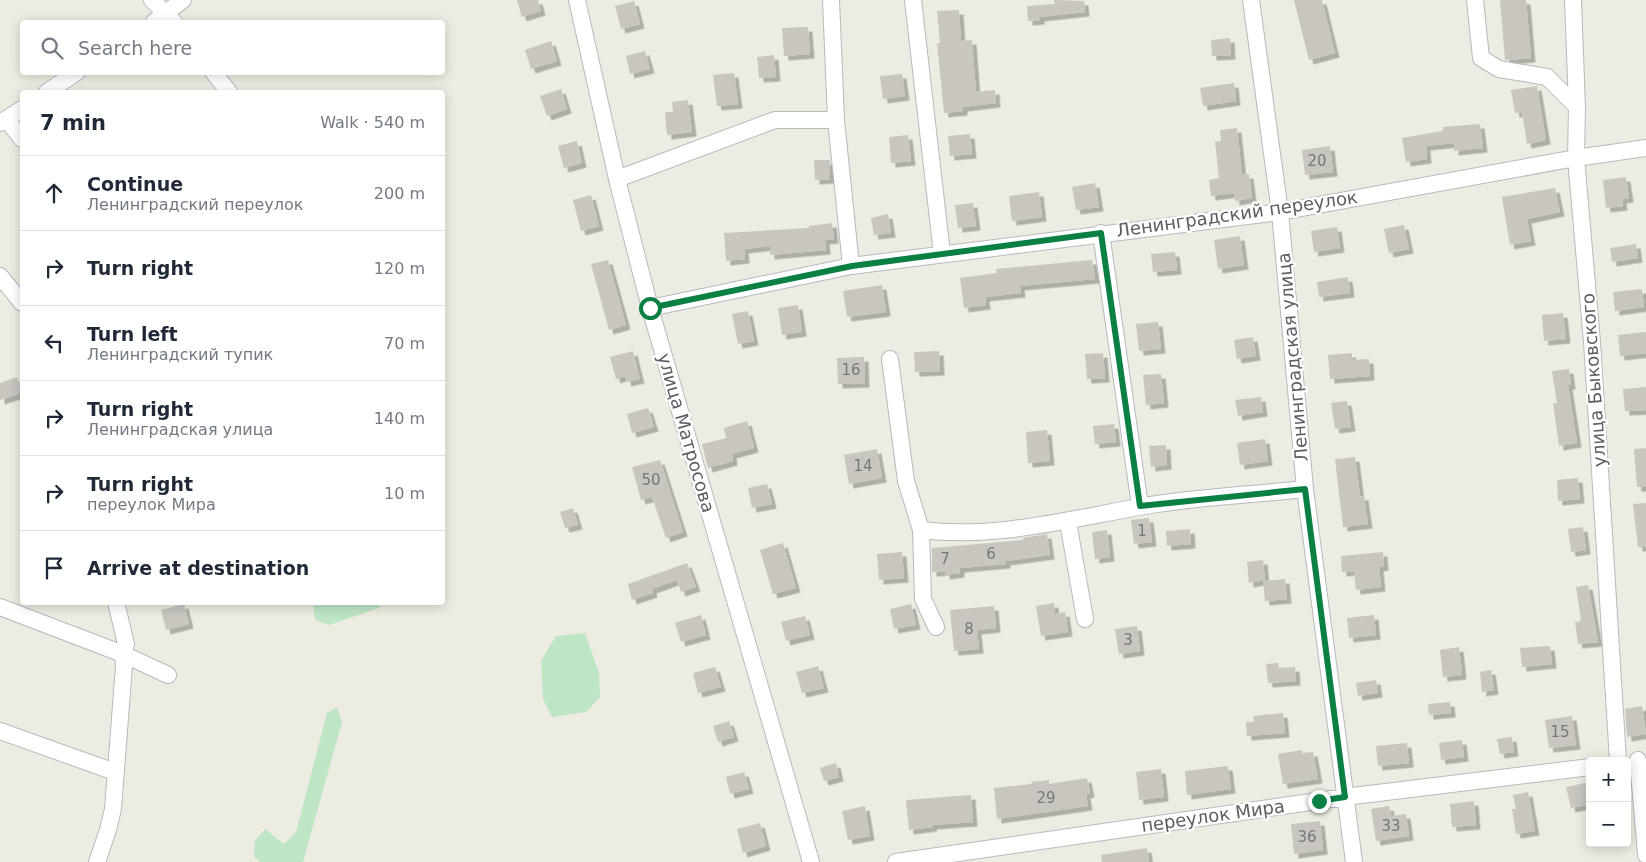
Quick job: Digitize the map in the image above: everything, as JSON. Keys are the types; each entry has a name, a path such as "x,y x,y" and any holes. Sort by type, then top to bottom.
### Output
{"street":[{"path":"152,0 165,20 183,0"},
{"name":"улица Матросова","path":"577,0 617,179 650,308 810,862"},
{"path":"831,0 836,120 852,266"},
{"path":"913,0 942,254"},
{"name":"Ленинградская улица","path":"1251,0 1280,212 1305,489 1354,862"},
{"path":"1475,0 1481,58 1499,70 1547,77 1577,106"},
{"name":"улица Быковского","path":"1573,0 1577,106 1576,158 1592,342 1618,757"},
{"path":"50,90 72,75"},
{"path":"215,75 227,90"},
{"path":"20,109 3,121 20,137"},
{"path":"617,179 775,120 836,120"},
{"name":"Ленинградский переулок","path":"650,308 852,266 1101,233 1280,212 1576,158 1646,148"},
{"path":"1101,233 1140,506"},
{"path":"0,276 20,301"},
{"path":"890,359 906,481 921,530 923,599 936,627"},
{"path":"921,530 952,534 1013,530 1068,522 1140,506 1305,489"},
{"path":"1068,522 1085,619"},
{"path":"97,862 113,809 124,666 122,654 126,644 117,605"},
{"path":"0,607 122,654 168,675"},
{"path":"0,732 116,772"},
{"path":"1637,760 1646,855"},
{"name":"переулок Мира","path":"896,862 1345,797 1586,767"}],"green space":[{"path":"313,605 380,605 379,608 329,625 315,620"},
{"path":"585,633 599,673 600,697 586,712 552,717 543,699 541,661 556,636"},
{"path":"337,707 342,722 303,862 260,862 254,856 255,841 265,829 284,844 296,832 327,713"}],"building":[{"path":"517,0 538,0 541,11 522,17"},
{"path":"1054,0 1084,1 1085,12 1040,17 1040,20 1028,21 1027,6 1055,4"},
{"path":"1294,0 1322,0 1335,53 1309,60"},
{"path":"1500,0 1526,0 1531,58 1505,60"},
{"path":"634,1 640,24 621,29 615,6"},
{"path":"959,10 961,41 972,40 976,92 995,90 996,103 963,107 963,111 944,113 937,43 940,43 937,11"},
{"path":"808,27 810,54 784,56 782,28"},
{"path":"1230,38 1231,55 1212,56 1211,40"},
{"path":"551,41 557,61 531,69 525,50"},
{"path":"645,51 650,69 630,74 626,56"},
{"path":"774,55 776,77 759,78 757,57"},
{"path":"734,73 738,104 717,106 713,75"},
{"path":"902,74 905,96 883,99 880,76"},
{"path":"1234,83 1236,101 1203,106 1200,88"},
{"path":"1537,86 1546,140 1527,144 1522,112 1515,113 1511,90"},
{"path":"561,89 567,109 547,116 540,96"},
{"path":"688,100 692,132 667,135 665,112 673,112 672,102"},
{"path":"1480,124 1483,148 1454,151 1454,143 1426,146 1427,159 1406,162 1402,138 1443,131 1443,127"},
{"path":"1237,128 1242,175 1249,174 1252,198 1235,201 1234,193 1211,196 1209,180 1219,178 1215,142 1221,141 1220,130"},
{"path":"970,134 972,154 950,156 948,136"},
{"path":"908,135 911,161 891,163 889,137"},
{"path":"577,141 582,163 564,168 558,146"},
{"path":"1330,146 1333,172 1305,175 1302,150"},
{"path":"814,160 830,160 830,179 815,180"},
{"path":"1626,177 1629,198 1622,199 1623,206 1606,208 1603,180"},
{"path":"1095,183 1099,207 1076,210 1072,187"},
{"path":"1555,188 1560,212 1527,219 1531,241 1510,245 1502,197"},
{"path":"1039,192 1042,217 1012,221 1009,196"},
{"path":"591,195 599,226 581,231 573,200"},
{"path":"973,203 976,226 958,228 955,205"},
{"path":"888,214 891,233 874,235 871,218"},
{"path":"832,223 834,239 825,240 826,250 770,255 770,246 744,249 745,259 726,261 724,233 809,228 809,226"},
{"path":"1404,225 1409,249 1389,253 1384,229"},
{"path":"1337,227 1340,248 1314,252 1311,231"},
{"path":"1240,236 1244,265 1218,269 1214,240"},
{"path":"1636,244 1638,258 1612,262 1610,248"},
{"path":"1175,252 1177,270 1153,272 1151,254"},
{"path":"608,260 626,325 609,330 591,264"},
{"path":"1092,260 1095,279 1020,286 1021,293 985,297 986,305 964,308 960,278 997,273 996,269"},
{"path":"1348,277 1350,293 1319,297 1317,282"},
{"path":"882,285 886,312 847,317 843,291"},
{"path":"1642,289 1644,307 1615,311 1613,292"},
{"path":"798,305 802,332 782,335 778,308"},
{"path":"748,311 754,341 738,344 732,314"},
{"path":"1563,313 1566,339 1544,341 1542,315"},
{"path":"1158,322 1161,349 1139,351 1136,324"},
{"path":"1646,332 1646,353 1620,356 1618,335"},
{"path":"1253,337 1256,356 1237,359 1234,340"},
{"path":"633,351 640,379 627,382 625,376 616,379 610,357"},
{"path":"939,351 940,371 915,372 914,352"},
{"path":"1103,353 1105,378 1087,379 1085,354"},
{"path":"1352,353 1352,360 1369,359 1370,376 1330,379 1328,355"},
{"path":"864,357 865,383 838,384 837,358"},
{"path":"1569,369 1571,385 1568,385 1577,443 1559,446 1553,403 1557,403 1552,371"},
{"path":"1161,374 1164,403 1146,405 1143,375"},
{"path":"17,377 20,394 0,400 0,383"},
{"path":"1646,387 1646,410 1625,411 1623,389"},
{"path":"1261,397 1263,412 1238,416 1235,400"},
{"path":"1347,401 1351,427 1335,429 1331,403"},
{"path":"648,408 654,427 632,433 627,414"},
{"path":"747,421 754,448 732,454 733,461 708,468 702,444 726,438 724,428"},
{"path":"1114,424 1116,442 1095,444 1093,426"},
{"path":"1047,430 1050,461 1028,463 1026,432"},
{"path":"1265,439 1268,461 1240,465 1237,443"},
{"path":"1166,445 1167,465 1151,467 1149,446"},
{"path":"1646,448 1646,487 1637,487 1634,449"},
{"path":"877,449 882,478 849,484 844,455"},
{"path":"1355,457 1360,496 1364,496 1368,524 1343,527 1335,459"},
{"path":"660,460 683,532 666,538 652,497 641,500 632,467"},
{"path":"1578,478 1580,499 1558,501 1557,480"},
{"path":"767,484 772,504 752,508 748,488"},
{"path":"1646,503 1646,547 1638,547 1633,504"},
{"path":"573,508 578,525 565,528 560,512"},
{"path":"1149,518 1152,542 1134,544 1131,520"},
{"path":"1583,527 1586,550 1571,552 1568,529"},
{"path":"1190,529 1191,544 1167,546 1166,531"},
{"path":"1107,530 1110,557 1095,559 1092,532"},
{"path":"1047,534 1050,555 1006,561 1006,564 960,568 960,573 945,575 945,571 932,572 932,548 1023,540 1023,538"},
{"path":"783,543 796,588 773,594 760,550"},
{"path":"902,552 904,578 879,580 877,554"},
{"path":"1383,552 1384,566 1379,567 1381,587 1356,590 1354,571 1342,572 1341,556"},
{"path":"1263,560 1265,580 1249,583 1247,562"},
{"path":"687,563 696,587 681,592 677,580 652,589 653,593 632,600 628,584"},
{"path":"1285,579 1287,599 1265,601 1263,581"},
{"path":"1588,585 1598,642 1578,644 1575,622 1581,621 1576,587"},
{"path":"1054,603 1055,614 1065,612 1068,632 1041,636 1036,606"},
{"path":"911,604 916,625 894,629 890,609"},
{"path":"184,605 189,624 166,630 161,610"},
{"path":"994,606 996,628 977,630 979,649 954,651 950,610"},
{"path":"701,615 706,635 681,642 675,623"},
{"path":"1374,615 1376,635 1349,638 1347,618"},
{"path":"805,616 810,635 786,641 781,622"},
{"path":"1137,626 1140,651 1119,654 1115,629"},
{"path":"1550,646 1552,664 1522,667 1520,648"},
{"path":"1459,647 1462,675 1443,677 1440,650"},
{"path":"1278,663 1279,668 1295,667 1296,681 1268,683 1266,664"},
{"path":"818,666 824,688 802,693 796,672"},
{"path":"715,667 721,687 698,693 693,673"},
{"path":"1491,670 1494,690 1482,692 1480,672"},
{"path":"1376,680 1378,693 1358,696 1356,683"},
{"path":"1450,702 1451,713 1429,715 1428,704"},
{"path":"1642,706 1646,734 1627,737 1625,709"},
{"path":"1283,713 1285,733 1247,736 1246,722 1254,722 1253,716"},
{"path":"1572,716 1576,745 1549,748 1545,720"},
{"path":"729,721 734,737 718,742 713,726"},
{"path":"1512,737 1514,752 1500,754 1497,739"},
{"path":"1462,740 1464,757 1441,760 1439,743"},
{"path":"1407,743 1409,763 1378,766 1376,746"},
{"path":"1302,750 1302,753 1313,752 1318,779 1283,784 1278,754"},
{"path":"836,763 839,777 824,781 820,768"},
{"path":"1228,766 1231,789 1187,795 1185,771"},
{"path":"1161,769 1164,797 1139,800 1136,772"},
{"path":"744,772 749,789 730,794 726,777"},
{"path":"1087,778 1090,793 1086,794 1088,806 997,819 994,788 1032,784 1031,782 1049,780 1049,784"},
{"path":"1585,783 1586,805 1571,808 1566,787"},
{"path":"1528,792 1535,831 1516,834 1512,809 1516,809 1513,795"},
{"path":"971,795 973,822 932,825 933,827 909,830 906,800"},
{"path":"1474,801 1476,825 1452,827 1450,804"},
{"path":"865,806 870,836 848,840 842,811"},
{"path":"1389,806 1391,816 1406,814 1409,836 1376,841 1371,809"},
{"path":"1320,821 1323,850 1294,854 1291,824"},
{"path":"760,823 766,846 743,853 737,829"},
{"path":"1147,848 1149,862 1102,862 1101,855"}],"route":[{"path":"650,308 852,266 1101,233 1140,506 1305,489 1345,797 1319,801"}]}
